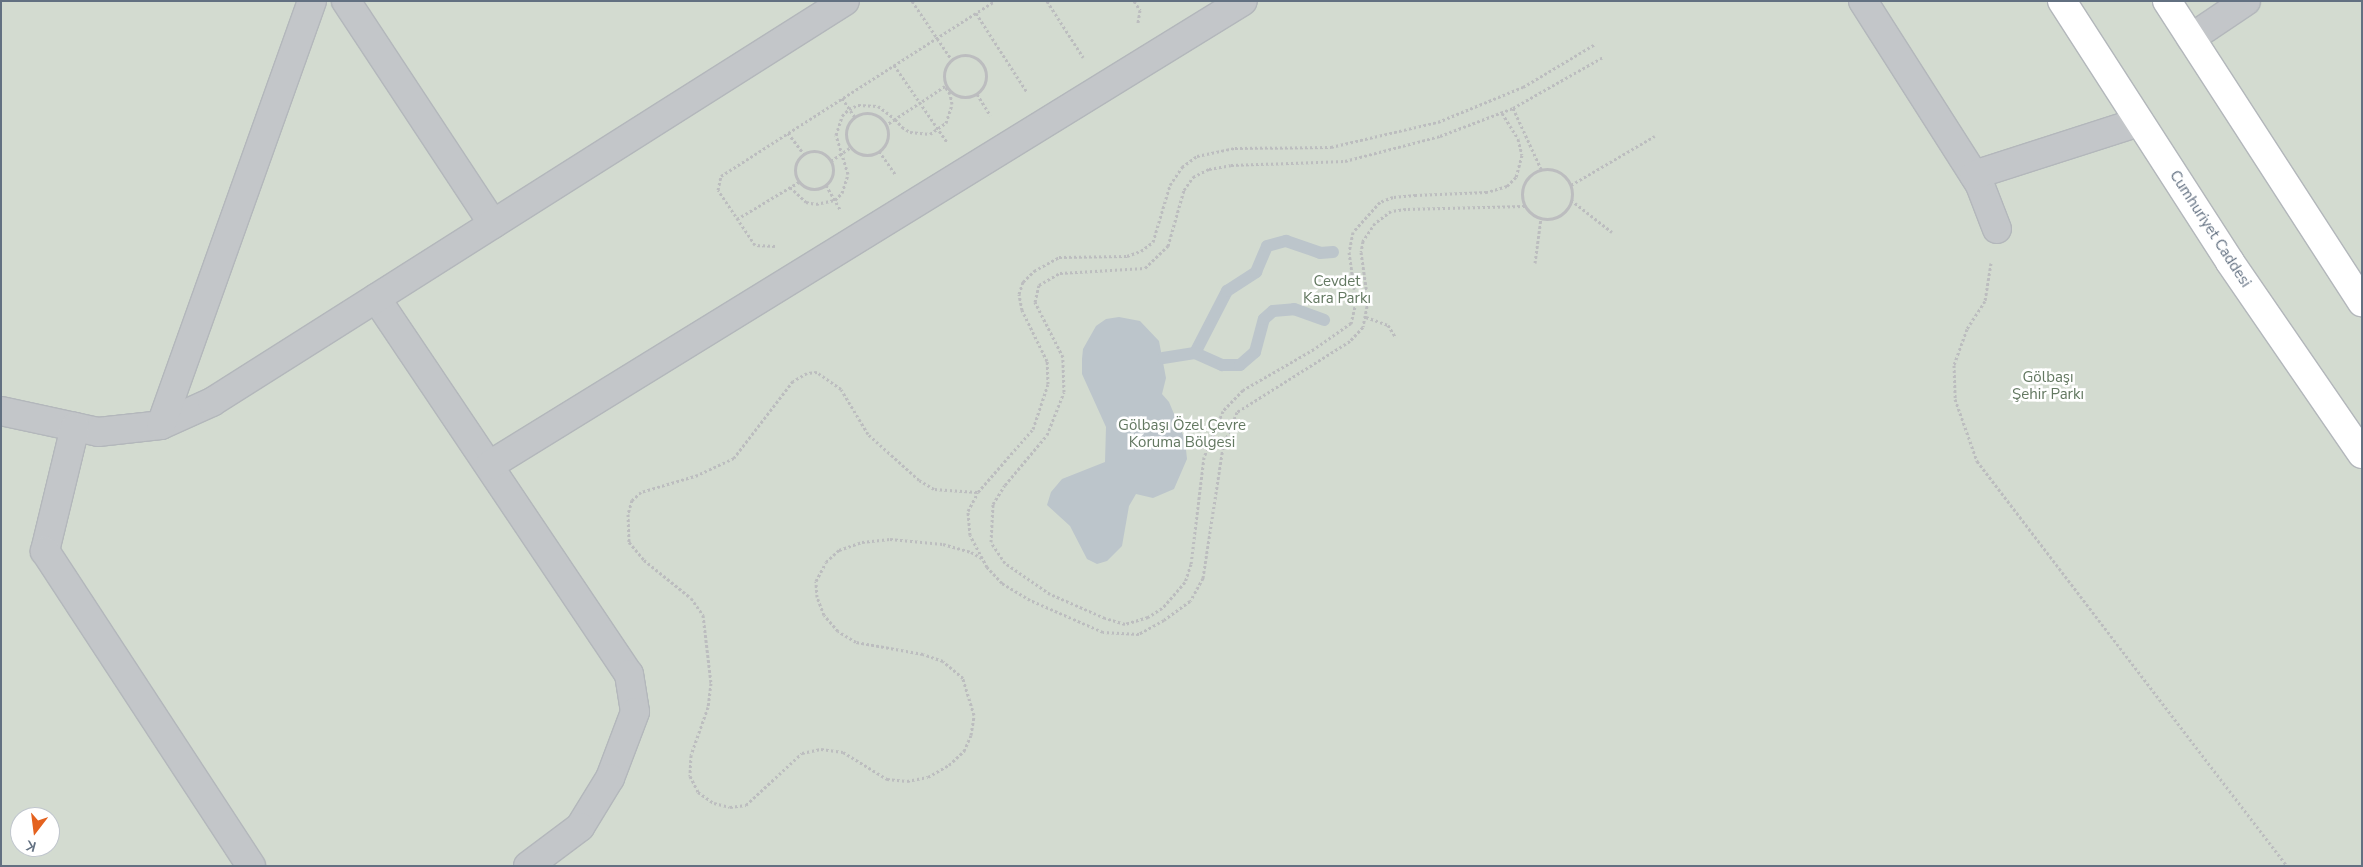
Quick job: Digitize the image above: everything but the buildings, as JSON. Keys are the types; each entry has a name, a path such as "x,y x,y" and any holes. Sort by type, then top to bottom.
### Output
{"main road":[{"name":"Cumhuriyet Caddesi","path":"2062,1 2139,122 2362,454"},
{"path":"2167,1 2362,302"}],"street":[{"path":"161,425 312,1"},
{"path":"346,1 493,224"},
{"path":"4,418 75,427 98,432 161,425 212,402 845,1"},
{"path":"490,465 1243,1"},
{"path":"1863,1 1974,175 1997,230"},
{"path":"2191,38 2246,1"},
{"path":"1974,175 2139,122"},
{"path":"376,298 629,674 635,712 610,778 580,827 528,866"},
{"path":"75,427 45,551 251,866"}],"path":[{"path":"912,1 952,60"},
{"path":"778,246 755,245 718,190 717,182 721,176 995,1"},
{"path":"1047,1 1084,60"},
{"path":"1134,1 1140,10 1137,27"},
{"path":"976,13 1028,94"},
{"path":"1525,206 1522,196 1524,181 1541,169 1562,174 1571,186 1571,200 1557,217 1542,218 1525,206 1406,209 1391,211 1368,231 1361,252 1367,292 1366,317 1363,327 1350,341 1237,412 1223,446 1203,578 1190,602 1164,620 1139,634 1103,632 1030,600 1002,582 984,560 970,535 968,510 978,492 1033,428 1041,410 1048,384 1047,361 1022,310 1020,294 1023,282 1045,263 1059,257 1127,256 1141,251 1153,242 1170,185 1182,167 1197,156 1235,148 1331,147 1438,122 1523,87 1595,44"},
{"path":"790,187 806,202 816,204 835,200 846,184 848,174 840,154 836,134 837,125 849,109 858,105 878,106 902,127 920,135 939,129 951,114 952,104 945,86 944,71 952,60 965,55 982,64 986,77 977,94"},
{"path":"1076,64 1092,55"},
{"path":"1502,113 1518,139 1522,154 1516,177 1507,186 1487,192 1408,196 1380,202 1353,232 1349,252 1356,302 1351,323 1314,349 1243,390 1223,411 1204,457 1191,564 1185,582 1162,608 1148,618 1126,624 1105,618 1050,594 1005,563 991,542 993,504 1005,485 1047,435 1064,392 1063,357 1035,302 1038,285 1060,273 1145,268 1168,246 1184,190 1193,177 1208,169 1231,165 1345,161 1440,136 1513,108 1603,57"},
{"path":"894,65 949,144"},
{"path":"945,86 963,97 977,94"},
{"path":"886,125 945,86"},
{"path":"1021,99 1036,90"},
{"path":"977,94 992,118"},
{"path":"842,98 855,117"},
{"path":"1513,108 1541,169"},
{"path":"985,122 999,113"},
{"path":"874,114 886,125 887,141 879,151 865,155 851,147 847,129 855,117 874,114"},
{"path":"788,133 804,154"},
{"path":"1571,186 1655,136"},
{"path":"942,149 956,140"},
{"path":"831,161 851,147"},
{"path":"879,151 897,177"},
{"path":"822,152 831,161 833,173 826,185 810,189 799,182 795,170 804,154 822,152"},
{"path":"889,182 904,172"},
{"path":"737,219 799,182"},
{"path":"826,185 842,211"},
{"path":"1571,200 1612,232"},
{"path":"834,216 850,206"},
{"path":"1535,263 1542,218"},
{"path":"1992,258 1985,301 1967,329 1954,365 1955,399 1977,461 2287,866"},
{"path":"1366,317 1388,325 1396,338"},
{"path":"978,492 934,489 919,480 868,434 841,388 817,372 807,373 793,381 734,458 713,470 641,492 632,500 628,514 630,542 644,560 691,598 703,616 710,683 708,707 691,756 690,776 698,792 714,803 730,808 746,805 802,753 821,749 843,752 887,779 907,781 928,777 949,764 964,751 972,735 974,716 963,678 943,661 923,654 856,642 838,631 824,615 817,597 816,582 826,562 839,550 862,542 890,539 943,544 984,560"}],"green space":[{"name":"Gölbaşı Özel Çevre Koruma Bölgesi","path":"1,1 2362,1 2362,866 1,866"}],"shaded area":[{"path":"1119,317 1140,321 1159,341 1166,378 1162,394 1169,402 1185,440 1187,459 1174,489 1153,498 1136,494 1129,506 1122,546 1107,561 1097,564 1087,559 1070,526 1047,505 1051,492 1062,479 1105,462 1106,427 1082,374 1082,359 1083,349 1096,326 1106,319"}],"waterway":[{"path":"1195,353 1227,291 1256,272 1267,246 1286,241 1320,253 1333,252"},
{"path":"1163,358 1195,353 1222,365 1240,365 1255,352 1264,319 1273,311 1294,309 1324,320"}],"park label":[{"name":"Cevdet Kara Parkı","path":"1337,290"},
{"name":"Gölbaşı Şehir Parkı","path":"2048,386"}]}
